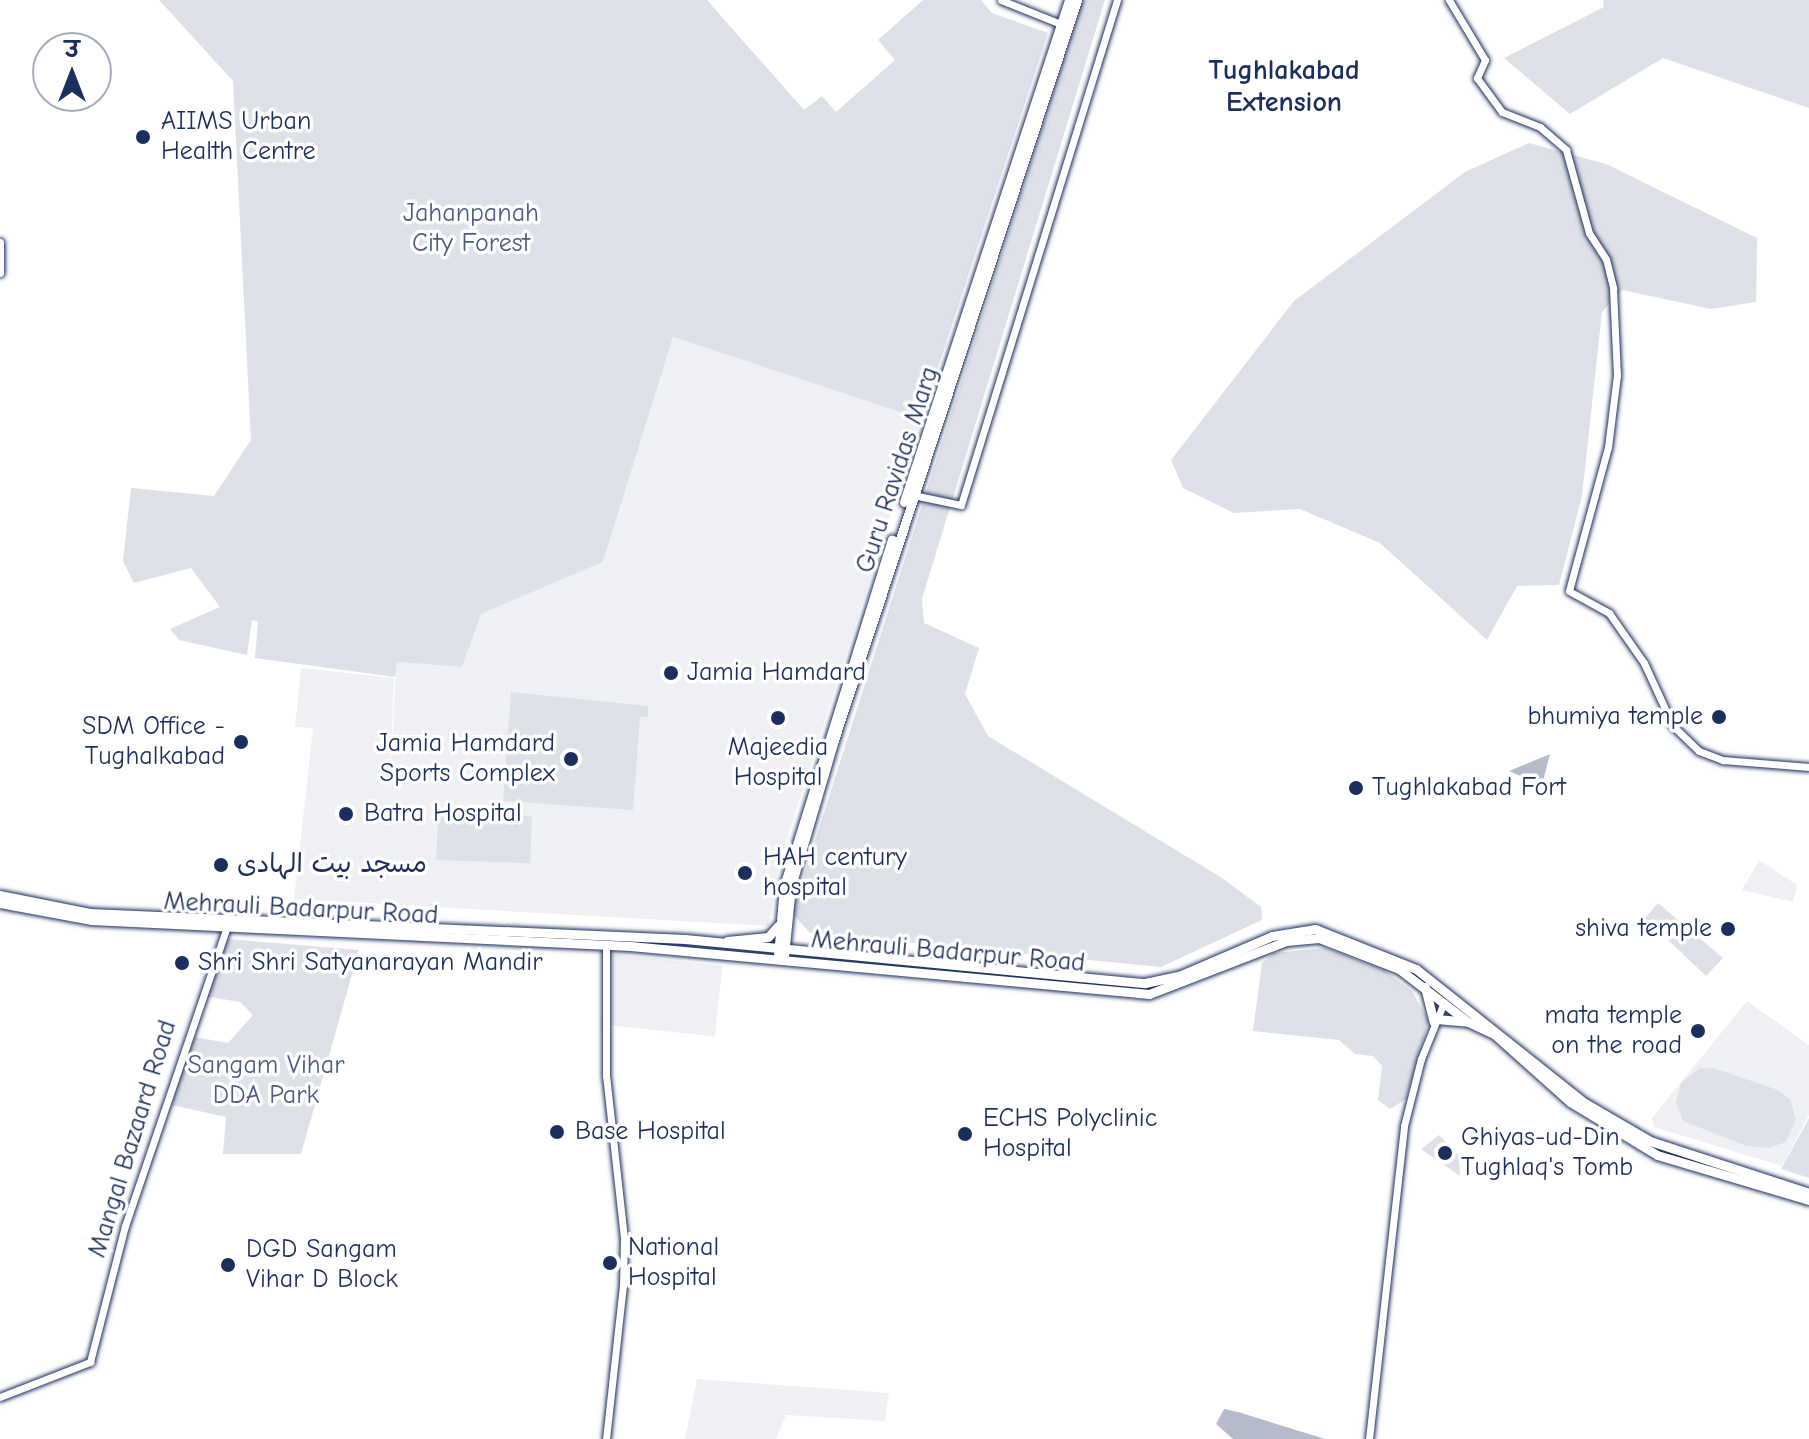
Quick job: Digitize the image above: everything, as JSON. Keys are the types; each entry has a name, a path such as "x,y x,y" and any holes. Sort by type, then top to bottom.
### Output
{"main road":[{"name":"Guru Ravidas Marg","path":"781,954 779,923 784,886 831,729 1069,0"},
{"name":"Guru Ravidas Marg","path":"781,954 791,886 913,495 1077,0"},
{"name":"Mehrauli Badarpur Road","path":"0,895 90,913 228,927 555,940 723,942 781,954"},
{"name":"Mehrauli Badarpur Road","path":"0,903 68,917 781,954 1149,994 1300,929 1338,934 1416,969 1468,1022 1494,1034 1570,1102 1657,1155 1809,1200"},
{"path":"723,942 768,937 779,923"},
{"name":"Mehrauli Badarpur Road","path":"1252,948 1319,938 1380,959 1446,1000 1583,1102 1650,1141 1809,1193"},
{"path":"1425,987 1435,1021 1468,1022"}],"street":[{"path":"1001,0 1061,24"},
{"path":"913,495 961,505 1117,0"},
{"path":"1449,0 1485,60 1477,78 1502,112 1549,134 1572,163 1589,233 1606,259 1616,310 1617,375 1608,447 1569,591 1609,613 1644,663 1673,726 1699,751 1723,760 1809,767"},
{"path":"0,242 0,273"},
{"name":"Mangal Bazaard Road","path":"0,1397 88,1365 125,1226 168,1107 193,1019 228,927"},
{"path":"604,1439 621,1232 606,1076 606,945"},
{"path":"1369,1439 1404,1126 1435,1021 1446,1000"}],"shaded area":[{"path":"673,337 921,419 779,864 769,926 294,899 313,728 295,727 301,668 394,678 388,832 396,662 462,667 481,614 603,562"},
{"path":"1759,860 1797,885 1793,902 1742,890"},
{"path":"610,954 722,966 715,1036 603,1025"},
{"path":"1747,1001 1809,1045 1809,1115 1782,1166 1654,1127 1652,1118"},
{"path":"697,1379 889,1393 885,1421 786,1415 776,1439 685,1439"}],"green space":[{"name":"Jahanpanah City Forest","path":"159,0 707,0 804,110 822,96 836,112 895,60 878,40 923,0 981,0 992,13 1048,33 921,419 673,337 603,562 481,614 462,667 397,662 395,677 255,658 258,622 252,620 247,655 179,640 170,629 220,607 191,568 134,583 123,561 131,488 214,496 251,440 233,81"},
{"path":"1083,0 1105,0 922,599 924,623 979,648 965,694 988,736 1222,878 1261,907 1262,920 1161,967 810,933 792,913"},
{"path":"1603,0 1809,0 1809,108 1663,58 1570,114 1504,58 1604,7"},
{"path":"1529,143 1606,164 1757,238 1756,302 1711,309 1622,290 1602,312 1582,496 1559,585 1517,586 1487,640 1380,543 1300,509 1234,513 1183,488 1171,460 1294,301 1465,172"},
{"name":"Jamia Hamdard Sports Complex","path":"511,692 648,706 648,717 640,717 633,810 503,801"},
{"path":"438,813 532,816 530,863 436,860"},
{"path":"1658,903 1723,958 1706,976 1645,918"},
{"name":"Sangam Vihar DDA Park","path":"228,939 359,950 301,1154 223,1154 226,1117 172,1105 189,1036 228,1043 253,1015 240,1002 204,996"},
{"path":"1325,948 1384,970 1412,991 1429,1021 1406,1099 1390,1109 1378,1100 1382,1066 1373,1056 1355,1054 1339,1040 1253,1031 1262,963 1274,953"},
{"path":"1713,1068 1778,1090 1790,1099 1796,1119 1786,1142 1768,1148 1746,1146 1683,1121 1676,1103 1681,1083 1699,1069"},
{"path":"1809,1118 1809,1178 1781,1169"},
{"path":"1439,1135 1459,1156 1460,1176 1421,1149"}],"water":[{"path":"1550,754 1542,785 1509,771"},
{"path":"1224,1409 1325,1439 1233,1439 1216,1424"}],"place":[{"name":"AIIMS Urban Health Centre","path":"143,137"},
{"name":"Jamia Hamdard","path":"671,673"},
{"name":"bhumiya temple","path":"1719,717"},
{"name":"Majeedia Hospital","path":"778,718"},
{"name":"SDM Office - Tughalkabad","path":"241,742"},
{"name":"Jamia Hamdard Sports Complex","path":"571,759"},
{"name":"Tughlakabad Fort","path":"1356,788"},
{"name":"Batra Hospital","path":"346,814"},
{"name":"مسجد بیت الہادی","path":"221,865"},
{"name":"HAH century hospital","path":"745,873"},
{"name":"shiva temple","path":"1728,929"},
{"name":"Shri Shri Satyanarayan Mandir","path":"182,963"},
{"name":"mata temple on the road","path":"1698,1031"},
{"name":"Base Hospital","path":"557,1132"},
{"name":"ECHS Polyclinic Hospital","path":"965,1134"},
{"name":"Ghiyas-ud-Din Tughlaq's Tomb","path":"1445,1153"},
{"name":"National Hospital","path":"610,1263"},
{"name":"DGD Sangam Vihar D Block","path":"228,1265"}],"district":[{"name":"Tughlakabad Extension","path":"1284,86"}]}
